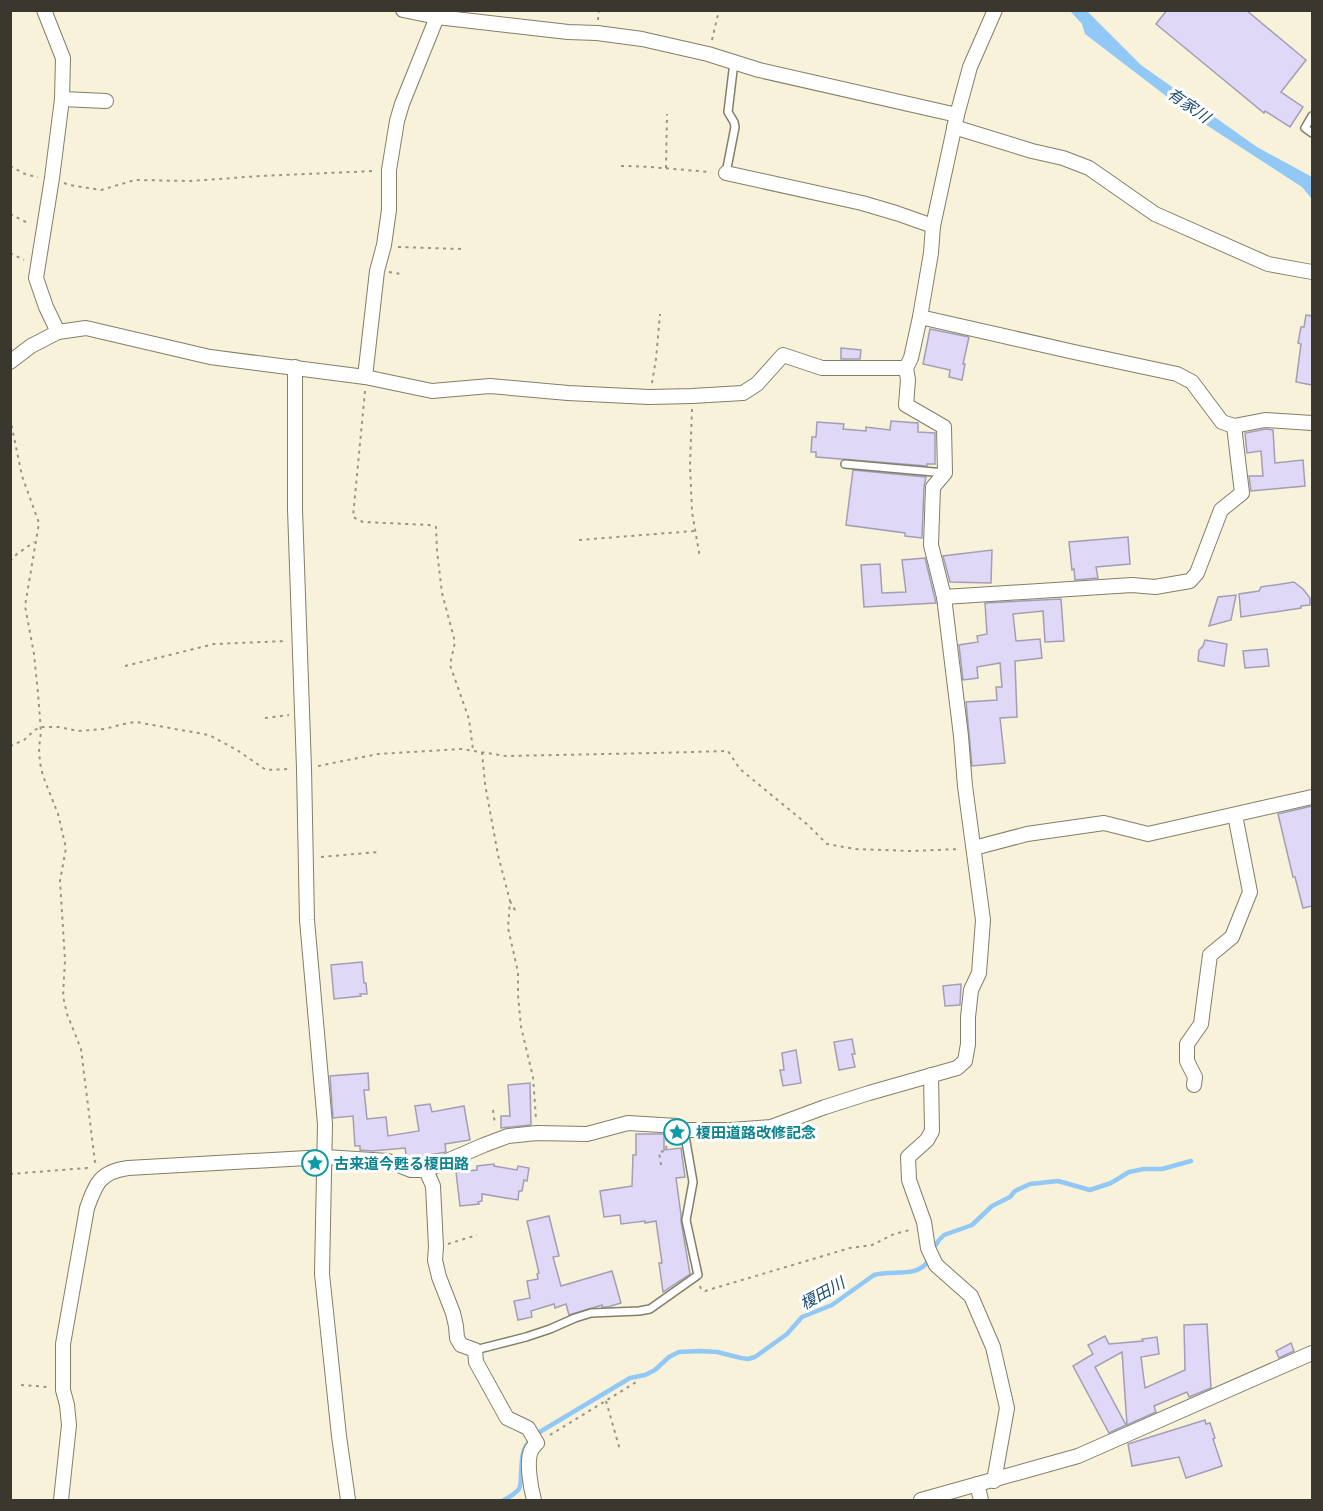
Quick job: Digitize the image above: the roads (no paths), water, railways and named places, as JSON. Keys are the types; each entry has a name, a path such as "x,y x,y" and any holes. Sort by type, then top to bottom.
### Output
{"street":[{"path":"44,10 63,58 62,99 36,278 58,332"},
{"path":"403,10 438,17 568,33 597,33 642,39 708,54 759,70 956,121 1032,151 1063,158 1089,168 1155,214 1268,264 1312,273"},
{"path":"61,1500 69,1425 63,1390 63,1344 87,1208 95,1186 109,1172 128,1168 325,1157 388,1161 411,1170 426,1170 508,1136 537,1133 587,1134 628,1123 677,1126 684,1130 771,1127 847,1100 957,1068 965,1061 971,990 979,973 983,920 965,786 944,597 931,544 933,486 945,472 944,427 906,405 909,380 906,368 911,358 920,317 932,252 933,226 956,121 970,67 995,10"},
{"path":"365,377 378,271 389,210 389,170 397,121 438,17"},
{"path":"62,99 106,101"},
{"path":"726,173 862,203 933,226"},
{"path":"920,317 1178,374 1192,382 1222,422 1234,426 1265,420 1312,423"},
{"path":"10,362 31,346 58,332 86,328 210,357 365,377 432,391 490,386 649,397 743,393 756,384 783,355 822,368 906,368"},
{"path":"295,368 295,509 307,920 325,1124 322,1274 348,1500"},
{"path":"944,597 1132,585 1155,587 1190,581 1197,573 1221,510 1242,494 1234,426"},
{"path":"974,848 1027,834 1104,824 1148,834 1312,797"},
{"path":"1194,1085 1195,1077 1187,1061 1187,1044 1202,1024 1210,955 1232,937 1250,892 1235,815"},
{"path":"931,1075 932,1131 927,1140 908,1157 909,1180 925,1226 928,1248 936,1265 971,1296 993,1347 1007,1408 994,1481"},
{"path":"426,1170 433,1186 435,1260 453,1313 457,1338 461,1345 475,1350 476,1362 507,1418 528,1428 535,1438 530,1452 529,1468 534,1500"},
{"path":"921,1500 1078,1456 1312,1353"},
{"path":"977,1484 981,1500"}],"lane":[{"path":"726,173 735,127 728,112 734,62"},
{"path":"1312,116 1305,128 1312,133"},
{"path":"844,464 945,472"},
{"path":"475,1350 526,1337 591,1313 650,1309 698,1275 686,1220 693,1182 684,1130"}],"water":[{"name":"有家川","path":"1070,11 1087,11 1141,65 1257,147 1312,177 1312,199 1302,187 1191,115 1085,34 1082,24"}],"waterway":[{"name":"榎田川","path":"933,1249 944,1235 972,1225 992,1206 1030,1184 1058,1181 1090,1190 1111,1183 1129,1172 1162,1169 1191,1161"},
{"name":"榎田川","path":"504,1500 519,1489 523,1451 532,1438 630,1378 655,1370 669,1357 679,1352 717,1352 748,1359 755,1357 787,1334 802,1317 832,1305 874,1275 911,1272 918,1270 929,1260"}],"place":[{"name":"榎田道路改修記念","path":"677,1132"},
{"name":"古来道今甦る榎田路","path":"315,1163"}]}
